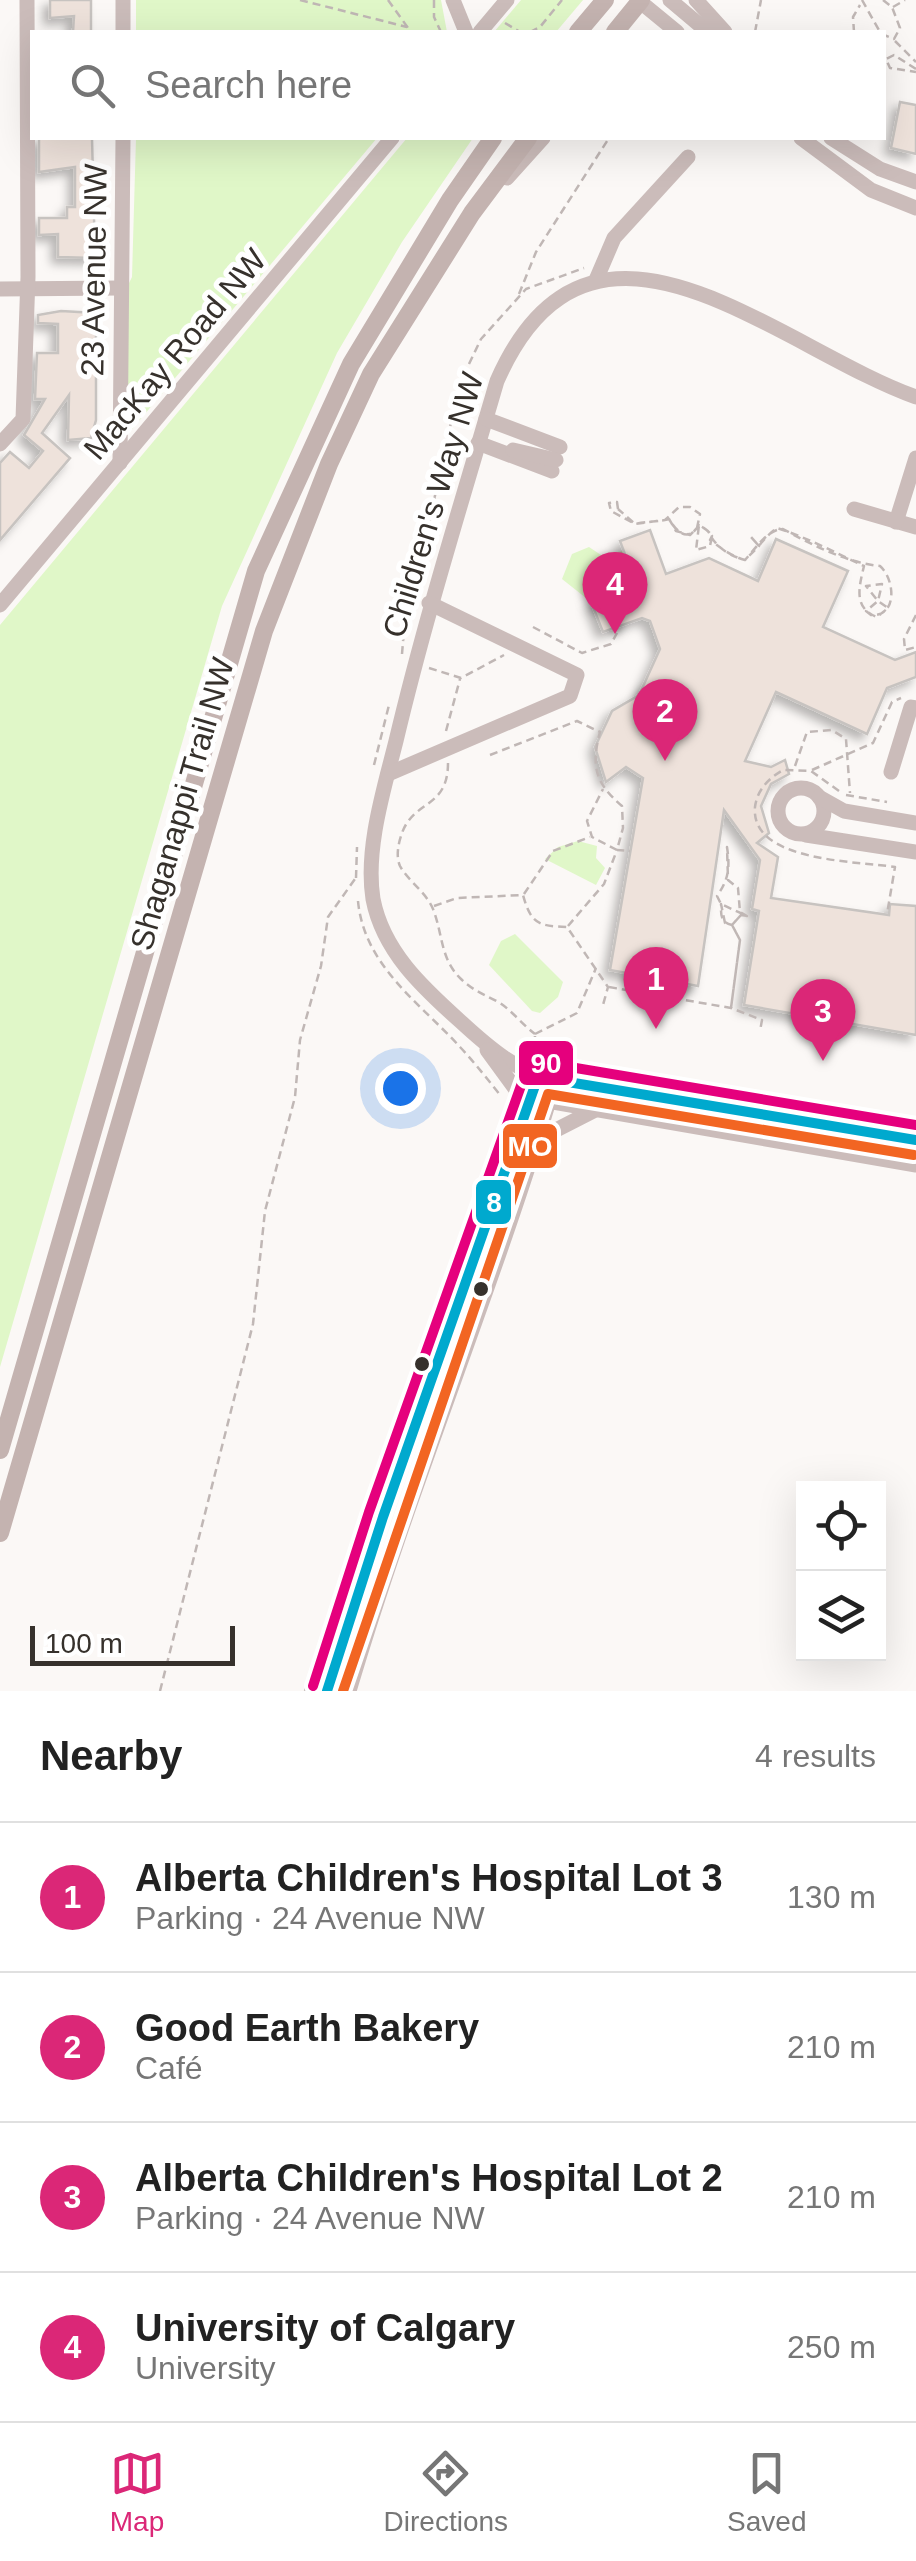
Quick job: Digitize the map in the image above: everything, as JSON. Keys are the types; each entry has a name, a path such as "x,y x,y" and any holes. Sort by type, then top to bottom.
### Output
{"main road":[{"path":"580,30 604,0"},
{"path":"617,30 640,1"},
{"name":"Shaganappi Trail NW","path":"0,1450 256,571 351,364 450,200 492,140"},
{"name":"Shaganappi Trail NW","path":"0,1534 264,631 329,464 371,374 472,213 527,140"}],"street":[{"path":"0,444 24,419 28,288 27,0"},
{"path":"123,0 123,30"},
{"path":"453,0 465,30"},
{"path":"482,30 507,0"},
{"path":"670,0 706,30"},
{"path":"696,0 723,30"},
{"path":"640,1 674,30"},
{"name":"23 Avenue NW","path":"120,463 123,140"},
{"name":"MacKay Road NW","path":"0,605 390,140"},
{"path":"472,213 541,140"},
{"path":"803,140 871,190 916,208"},
{"path":"834,140 880,169 916,182"},
{"path":"599,273 614,238 688,156"},
{"name":"Children's Way NW","path":"530,1098 517,1091 476,1035 404,967 384,932 373,898 373,859 388,774 429,603 496,381 522,333 558,299 599,273 679,284 878,383 916,396"},
{"path":"0,288 120,288"},
{"path":"482,430 518,440 536,438 556,459 498,450 482,430"},
{"path":"906,524 916,458"},
{"path":"906,524 916,493"},
{"path":"854,508 906,524"},
{"path":"388,774 570,696 576,674 429,603"},
{"path":"892,772 910,703"},
{"path":"916,824 844,811 798,789 780,802 782,824 802,834 916,852"},
{"path":"802,834 815,829 823,818 818,797"},
{"name":"Children's Way NW","path":"476,1035 536,1071"},
{"path":"326,1691 536,1071 555,1081 916,1140"},
{"path":"349,1691 381,1584 473,1330 555,1081"},
{"path":"530,1098 601,1107 916,1165"},
{"path":"530,1152 556,1130 601,1107"}],"path":[{"path":"300,0 407,27"},
{"path":"388,0 409,30"},
{"path":"434,0 441,30"},
{"path":"534,30 562,0"},
{"path":"755,30 761,0"},
{"path":"883,0 892,7 900,28 894,39"},
{"path":"892,7 905,0"},
{"path":"854,30 853,17 862,2 880,30"},
{"path":"495,14 517,30"},
{"path":"886,37 894,39 916,62"},
{"path":"894,55 916,71 890,68 886,59 894,55"},
{"path":"599,273 552,278 518,296 536,252 608,140"},
{"path":"618,511 635,524 669,519 686,506 700,514 695,531 685,535 676,531 669,519"},
{"path":"695,531 696,550 710,546 708,531 699,525"},
{"path":"710,540 745,560 769,534 783,529 864,566 874,564 886,572 892,590 888,608 878,617 866,611 858,586 864,566"},
{"path":"751,536 759,546"},
{"path":"866,611 878,601 888,608"},
{"path":"916,615 904,640 905,650 916,646"},
{"path":"533,628 582,652 611,644 617,633"},
{"path":"423,666 461,678 505,655"},
{"path":"446,732 461,678"},
{"path":"811,770 873,743 892,702 910,703"},
{"path":"490,755 577,721 600,732 593,758 602,790 622,806 623,828 604,884 567,927"},
{"path":"850,795 846,739 832,730 806,732 795,768 811,770 850,795 900,805"},
{"path":"448,758 448,785 409,819 397,854 400,866 432,907 443,952 458,976 479,995 502,1004 535,1034"},
{"path":"602,790 587,821 592,837 616,850 630,851"},
{"path":"567,927 539,926 529,917 523,895 553,851 592,837"},
{"path":"729,862 728,880 717,896 722,919 732,925 740,940 732,1008"},
{"path":"160,1691 253,1324 265,1211 295,1097 300,1040 320,966 328,917 356,877"},
{"path":"728,880 740,894 740,912"},
{"path":"432,907 456,898 523,895"},
{"path":"720,904 747,916 741,915 732,925"},
{"path":"567,927 608,987 603,1005"},
{"path":"535,1034 577,1013 596,967"},
{"path":"608,987 732,1008 762,1020 760,1032"},
{"path":"535,1034 536,1071"},
{"path":"534,1054 569,1065 661,1078"},
{"path":"696,1084 846,1109"},
{"path":"305,1691 508,1104"},
{"path":"882,1115 916,1121"}],"green space":[{"path":"136,0 441,0 447,30 136,30"},
{"path":"521,0 583,0 558,30 496,30"},
{"path":"136,140 375,140 128,434 127,287 132,277"},
{"path":"405,140 472,140 402,242 337,353 222,606 0,1367 0,625"},
{"path":"589,547 601,555 623,551 635,580 632,588 591,602 562,579 572,554"},
{"path":"578,841 597,846 596,858 605,868 596,885 545,859 558,847"},
{"path":"515,934 563,982 558,997 540,1013 532,1011 489,965 501,941"}],"building":[{"path":"50,0 91,0 91,30 73,30 74,16 50,18"},
{"path":"900,102 916,105 916,154 891,148"},
{"path":"39,140 92,140 95,258 58,257 58,234 39,235 39,218 67,218 67,207 75,207 75,167 39,172"},
{"path":"61,311 96,313 96,420 91,438 68,440 69,395 42,433 70,458 0,540 0,463 10,452 29,468 43,451 24,435 45,399 35,399 37,353 58,353 58,324 38,323 38,315"},
{"path":"650,530 666,574 709,558 758,581 776,539 848,571 823,627 895,660 916,652 916,677 887,688 867,734 776,692 745,761 771,767 785,760 789,774 771,784 761,806 769,833 757,843 778,857 771,898 889,915 890,904 916,906 916,1035 744,1005 759,911 752,909 760,860 724,810 698,986 610,970 643,778 626,767 606,782 595,747 612,711 639,695 660,649 650,621 642,618 603,632 591,602 637,586 620,541"}],"transit line":[{"name":"90","path":"313,1686 369,1512 528,1066 540,1062 916,1125"},
{"name":"8","path":"327,1691 383,1517 538,1077 916,1140"},
{"name":"MO","path":"343,1691 548,1094 914,1155"}],"place":[{"name":"University of Calgary","path":"615,634"},
{"name":"Good Earth Bakery","path":"665,761"},
{"name":"Alberta Children's Hospital Lot 3","path":"656,1029"},
{"name":"Alberta Children's Hospital Lot 2","path":"823,1061"}]}
